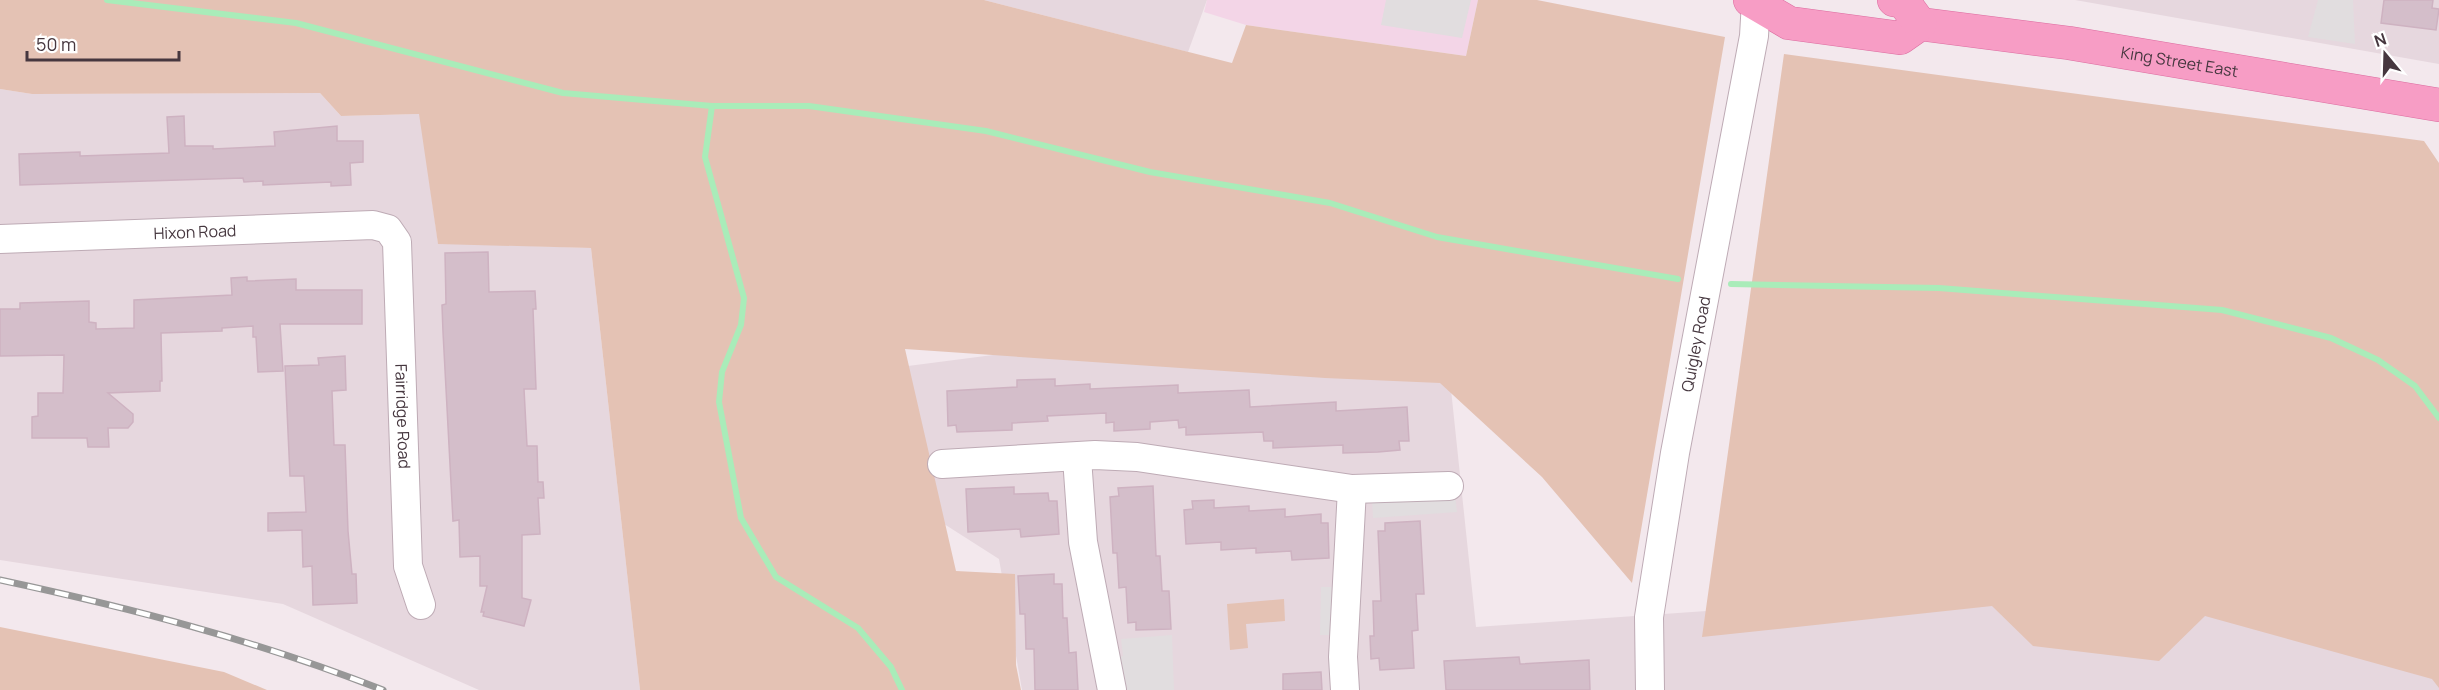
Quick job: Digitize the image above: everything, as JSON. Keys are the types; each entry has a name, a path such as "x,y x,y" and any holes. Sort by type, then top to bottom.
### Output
{"main road":[{"path":"1754,0 1789,23 1900,38 1920,24 1903,1 1894,0"},
{"name":"King Street East","path":"1920,24 2069,43 2439,105"}],"street":[{"name":"Quigley Road","path":"1650,690 1651,606 1675,453 1754,36 1754,0"},
{"name":"Hixon Road","path":"0,239 373,225 388,229"},
{"name":"Fairridge Road","path":"388,229 397,242 408,566 420,605"},
{"path":"942,464 1095,456 1137,457 1352,489 1449,486"},
{"path":"1077,458 1083,542 1112,690"},
{"path":"1345,690 1343,657 1352,489"}],"shaded area":[{"path":"0,0 984,0 1232,63 1246,25 1466,56 1478,0 1537,0 1725,37 1632,583 1542,477 1440,383 1325,378 905,349 956,571 1015,574 1016,665 1021,690 640,690 591,248 438,244 419,114 341,116 320,93 32,94 0,89"},
{"path":"984,0 1207,0 1188,52"},
{"path":"1207,0 1478,0 1466,56 1246,25 1204,12"},
{"path":"1386,0 1471,0 1462,38 1381,25"},
{"path":"2075,0 2439,0 2439,64"},
{"path":"2318,0 2353,0 2355,44 2308,37"},
{"path":"1784,54 2424,141 2439,163 2439,688 2432,679 2205,616 2159,661 2033,646 1992,606 1702,637"},
{"path":"0,89 32,94 320,93 341,116 420,114 438,243 591,248 640,690 479,690 283,604 0,560"},
{"path":"1054,347 1448,361 1476,627 1735,609 2222,567 2439,650 2439,690 1022,690 999,559 930,515 908,366"},
{"path":"1455,495 1457,512 1373,518 1372,500"},
{"path":"1321,587 1335,587 1334,635 1320,635"},
{"path":"1284,599 1285,621 1246,624 1248,648 1230,650 1227,604"},
{"path":"0,627 224,672 267,690 0,690"},
{"path":"1172,635 1174,690 1122,690 1114,658 1123,656 1121,639"}],"building":[{"path":"2384,0 2433,0 2432,8 2439,9 2436,30 2381,23"},
{"path":"184,116 185,146 213,146 213,149 275,146 274,132 337,126 337,141 363,141 363,162 350,163 351,185 331,186 331,182 263,185 263,181 244,182 243,178 20,185 19,154 80,152 80,156 169,153 167,117"},
{"path":"488,252 489,292 535,291 536,309 533,309 536,389 524,389 527,446 537,446 538,482 543,482 544,498 538,498 540,534 522,535 522,598 531,600 524,626 483,616 484,612 481,612 487,586 480,586 480,556 460,557 459,520 453,521 442,305 446,304 445,253"},
{"path":"247,277 247,281 296,279 296,290 362,290 362,324 280,324 283,371 258,372 253,326 222,328 222,331 161,333 162,381 160,381 160,391 108,393 133,414 133,422 128,428 108,428 109,447 88,447 87,438 32,438 32,417 38,416 38,393 63,393 64,355 0,356 0,309 20,309 20,303 89,301 89,322 96,323 96,329 134,328 134,300 232,295 231,278"},
{"path":"345,356 346,390 332,391 334,445 345,445 348,531 352,574 356,574 357,603 313,605 312,566 303,567 302,530 268,531 268,513 306,512 304,476 290,476 285,366 319,365 318,358"},
{"path":"1055,379 1055,386 1090,384 1090,389 1178,385 1178,393 1249,390 1250,407 1336,402 1336,411 1407,407 1409,441 1399,441 1400,450 1378,452 1343,453 1343,445 1273,448 1273,441 1264,441 1263,432 1186,435 1186,427 1179,428 1178,420 1150,422 1150,429 1114,431 1114,422 1106,423 1106,413 1047,416 1048,421 1012,423 1012,430 957,432 956,425 948,426 947,391 1017,387 1017,380"},
{"path":"1153,486 1156,556 1160,556 1162,591 1169,591 1171,629 1136,630 1136,622 1128,623 1126,587 1119,588 1117,553 1113,553 1110,497 1119,496 1118,488"},
{"path":"1014,487 1014,494 1048,493 1049,501 1057,501 1059,534 1021,537 1020,529 968,532 966,489"},
{"path":"1214,500 1214,508 1249,506 1249,511 1285,509 1285,517 1321,514 1321,523 1328,523 1329,558 1292,560 1291,551 1256,553 1256,548 1221,550 1221,542 1186,544 1184,510 1193,509 1192,501"},
{"path":"1420,521 1424,594 1416,594 1418,630 1412,631 1414,668 1380,670 1379,658 1371,659 1370,636 1374,636 1373,601 1381,601 1378,531 1385,531 1385,523"},
{"path":"1054,574 1054,584 1062,584 1063,618 1067,618 1069,653 1076,652 1078,690 1035,690 1034,649 1026,649 1025,614 1020,614 1018,576"},
{"path":"1519,657 1520,664 1589,660 1590,690 1446,690 1444,661"},
{"path":"1321,672 1322,690 1283,690 1283,674"}],"waterway":[{"path":"107,0 296,23 563,93 712,106 809,106 986,131 1150,172 1330,203 1437,237 1678,279"},
{"path":"712,106 705,157 744,298 741,325 722,372 719,402 741,518 776,577 858,628 891,667 902,690"},
{"path":"1731,284 1939,288 2222,310 2331,338 2378,360 2415,386 2439,418"}],"railway":[{"path":"0,580 194,627 289,656 383,690"}]}
